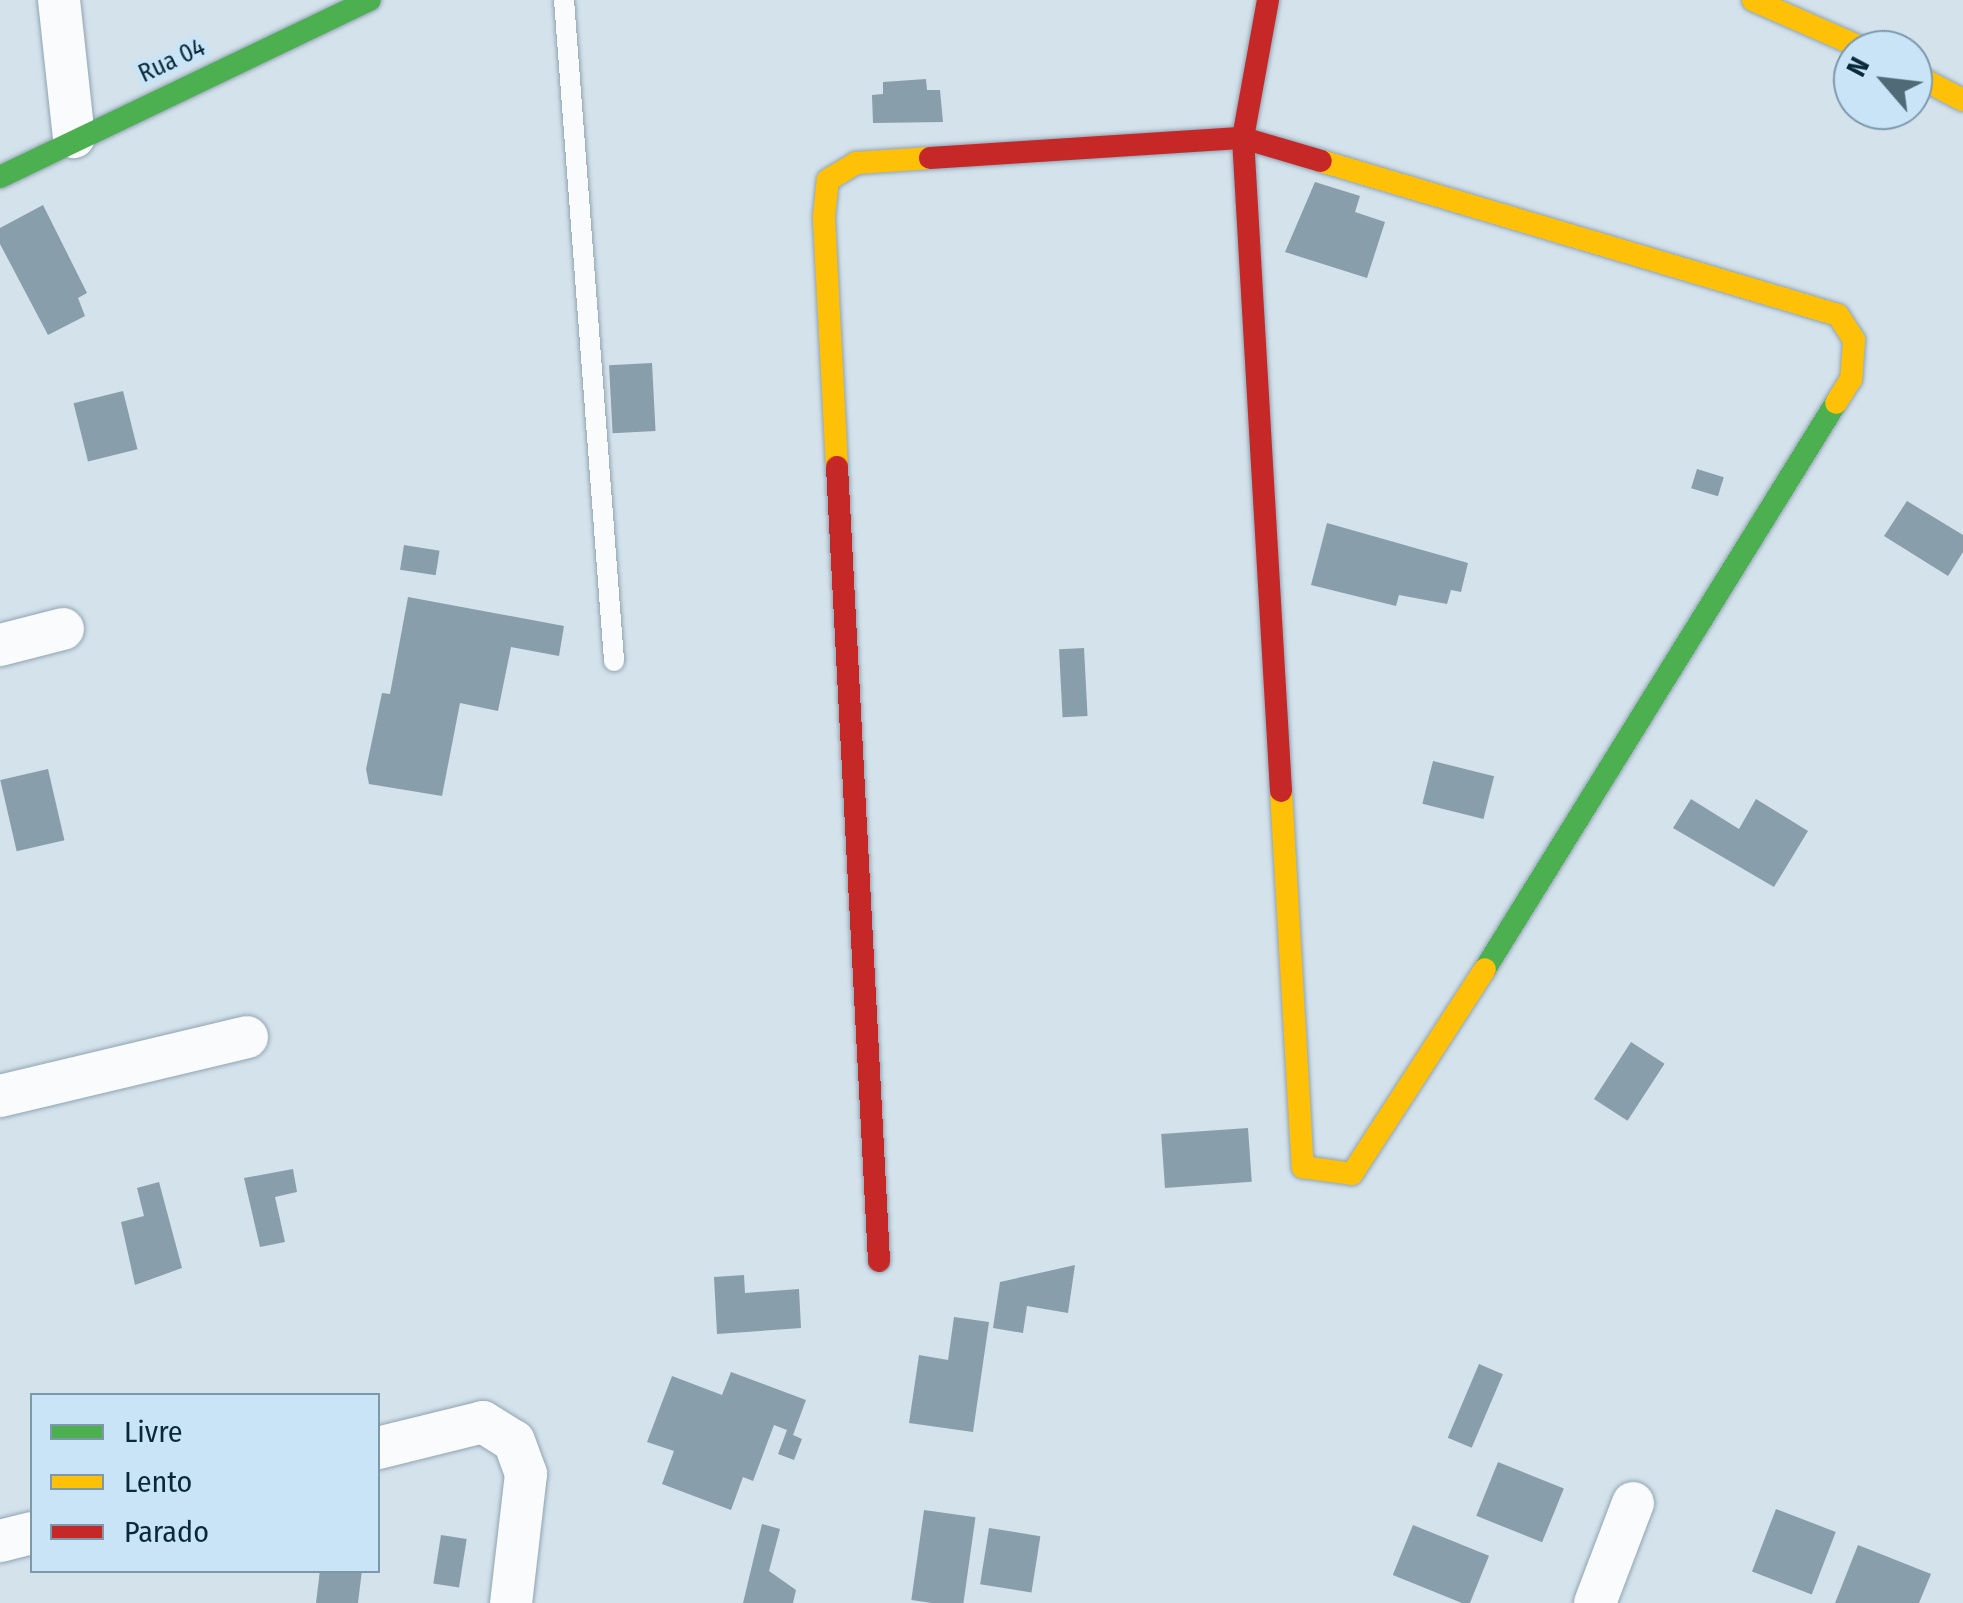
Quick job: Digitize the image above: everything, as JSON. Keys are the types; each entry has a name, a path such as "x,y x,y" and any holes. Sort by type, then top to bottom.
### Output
{"street":[{"path":"59,0 74,136"},
{"name":"Rua 04","path":"0,176 74,136 370,0"},
{"path":"880,1261 824,216 828,180 856,162 1243,138 1838,315 1854,340 1850,378 1388,1128 1352,1174 1303,1167 1298,1155 1243,138 1268,0"},
{"path":"1752,0 1833,36"},
{"path":"1933,84 1963,100"},
{"path":"0,645 63,629"},
{"path":"0,1096 247,1037"},
{"path":"380,1448 482,1422 514,1440 526,1474 511,1603"},
{"path":"1595,1603 1633,1503"},
{"path":"0,1541 30,1534"}],"lane":[{"path":"564,0 614,661"}],"building":[{"path":"926,79 927,90 940,90 943,122 873,123 872,95 883,94 883,82"},
{"path":"1315,182 1360,196 1355,212 1385,222 1367,278 1285,252"},
{"path":"43,205 87,293 78,298 85,316 48,335 0,244 0,228"},
{"path":"652,363 656,431 613,433 609,365"},
{"path":"123,391 138,449 88,462 74,403"},
{"path":"1697,469 1724,477 1718,496 1691,488"},
{"path":"1907,501 1963,535 1963,552 1948,576 1884,536"},
{"path":"1327,523 1468,563 1461,592 1451,590 1447,604 1399,595 1396,606 1311,585"},
{"path":"404,545 440,551 436,575 400,570"},
{"path":"408,597 564,626 559,656 511,647 498,711 460,703 442,796 369,784 366,769 382,693 390,694"},
{"path":"1084,648 1088,716 1063,717 1059,649"},
{"path":"1433,761 1494,776 1483,819 1422,804"},
{"path":"48,769 64,840 17,851 0,780"},
{"path":"1691,799 1739,829 1756,799 1808,831 1774,887 1673,828"},
{"path":"1631,1042 1665,1064 1628,1121 1594,1099"},
{"path":"1248,1128 1252,1182 1165,1188 1161,1134"},
{"path":"293,1169 297,1192 275,1197 285,1242 260,1247 244,1178"},
{"path":"159,1182 182,1268 135,1285 121,1222 144,1216 137,1188"},
{"path":"1075,1265 1068,1313 1027,1306 1023,1333 993,1328 1000,1282"},
{"path":"744,1275 745,1293 799,1289 801,1328 717,1334 714,1277"},
{"path":"954,1317 989,1322 973,1432 909,1423 919,1355 948,1360"},
{"path":"1479,1364 1503,1374 1472,1448 1448,1438"},
{"path":"731,1372 806,1400 793,1435 802,1439 794,1460 778,1454 787,1430 774,1425 753,1481 743,1477 731,1510 662,1484 674,1451 647,1442 672,1376 722,1395"},
{"path":"1498,1462 1564,1489 1542,1542 1476,1516"},
{"path":"1776,1509 1836,1532 1812,1594 1752,1572"},
{"path":"924,1510 975,1517 963,1603 911,1600"},
{"path":"762,1524 780,1529 769,1571 796,1590 793,1603 743,1603"},
{"path":"1413,1525 1489,1556 1470,1603 1393,1575"},
{"path":"989,1528 1040,1536 1031,1592 980,1584"},
{"path":"441,1535 467,1539 459,1587 433,1583"},
{"path":"1858,1545 1931,1574 1919,1603 1835,1603"},
{"path":"320,1573 362,1573 358,1603 316,1603"}],"traffic: fast":[{"path":"0,177 370,0"},
{"path":"1485,969 1836,403"}],"traffic: slow":[{"path":"1753,0 1833,35"},
{"path":"1933,84 1963,100"},
{"path":"837,467 824,216 828,180 856,163 930,158"},
{"path":"1321,161 1838,315 1854,340 1851,379 1836,403"},
{"path":"1281,791 1303,1167 1352,1174 1485,969"}],"traffic: jam":[{"path":"1268,0 1243,138 1281,791"},
{"path":"930,158 1243,138 1321,161"},
{"path":"837,467 879,1261"}]}
